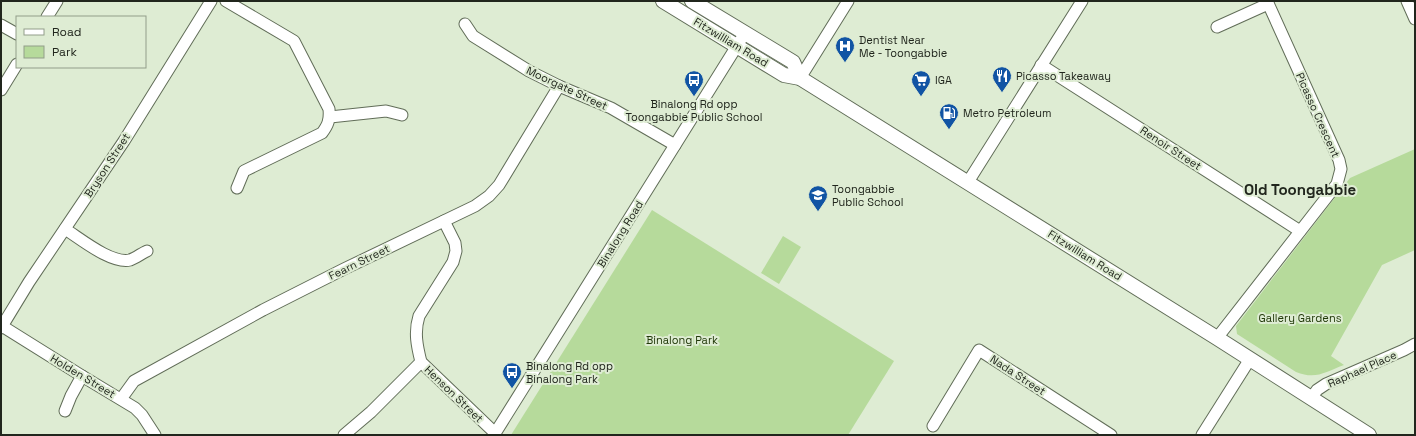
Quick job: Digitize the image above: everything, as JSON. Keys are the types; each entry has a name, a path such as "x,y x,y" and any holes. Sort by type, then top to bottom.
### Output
{"main road":[{"name":"Fitzwilliam Road","path":"663,1 784,75 800,78 1312,397 1369,435"},
{"name":"Fitzwilliam Road","path":"692,1 793,62 800,78"}],"street":[{"path":"48,16 57,1"},
{"name":"Bryson Street","path":"2,327 29,282 124,141 211,1"},
{"path":"226,1 294,41 329,109 330,118 328,125 322,133 244,171 237,188"},
{"path":"800,78 848,1"},
{"path":"968,182 1082,1"},
{"path":"1407,1 1415,18"},
{"path":"1216,27 1267,2"},
{"name":"Picasso Crescent","path":"1217,338 1336,184 1341,169 1339,160 1267,2"},
{"name":"Moorgate Street","path":"465,24 473,36 529,71 559,86 611,108 676,145"},
{"path":"1,25 16,33"},
{"name":"Binalong Road","path":"495,434 745,33"},
{"name":"Renoir Street","path":"1041,65 1300,231"},
{"path":"1,90 16,66"},
{"name":"Fearn Street","path":"121,399 134,382 263,310 344,268 475,206 489,196 499,185 559,86"},
{"path":"330,118 386,111 402,115"},
{"name":"Henson Street","path":"444,221 455,243 456,251 453,262 419,316 416,324 416,334 421,362 495,434"},
{"path":"65,229 103,253 118,260 130,260 147,251"},
{"name":"Holden Street","path":"2,327 135,408 142,415 155,435"},
{"name":"Raphael Place","path":"1312,397 1317,390 1326,384 1415,344"},
{"name":"Nada Street","path":"932,426 979,350 1111,435"},
{"path":"1202,435 1250,359"},
{"path":"344,435 371,412 421,362"},
{"path":"65,411 82,376"}],"green space":[{"name":"Gallery Gardens","path":"1415,149 1415,250 1382,265 1331,356 1344,365 1315,375 1296,372 1237,334 1236,326 1350,178"},
{"name":"Binalong Park","path":"652,210 894,361 848,435 511,435"},
{"path":"783,236 801,247 779,284 761,273"}],"place":[{"name":"Dentist Near Me - Toongabbie","path":"845,63"},
{"name":"Picasso Takeaway","path":"1002,93"},
{"name":"Binalong Rd opp Toongabbie Public School","path":"694,97"},
{"name":"IGA","path":"921,97"},
{"name":"Metro Petroleum","path":"949,130"},
{"name":"Toongabbie Public School","path":"818,212"},
{"name":"Binalong Rd opp Binalong Park","path":"512,389"}],"district":[{"name":"Old Toongabbie","path":"1300,189"}]}
